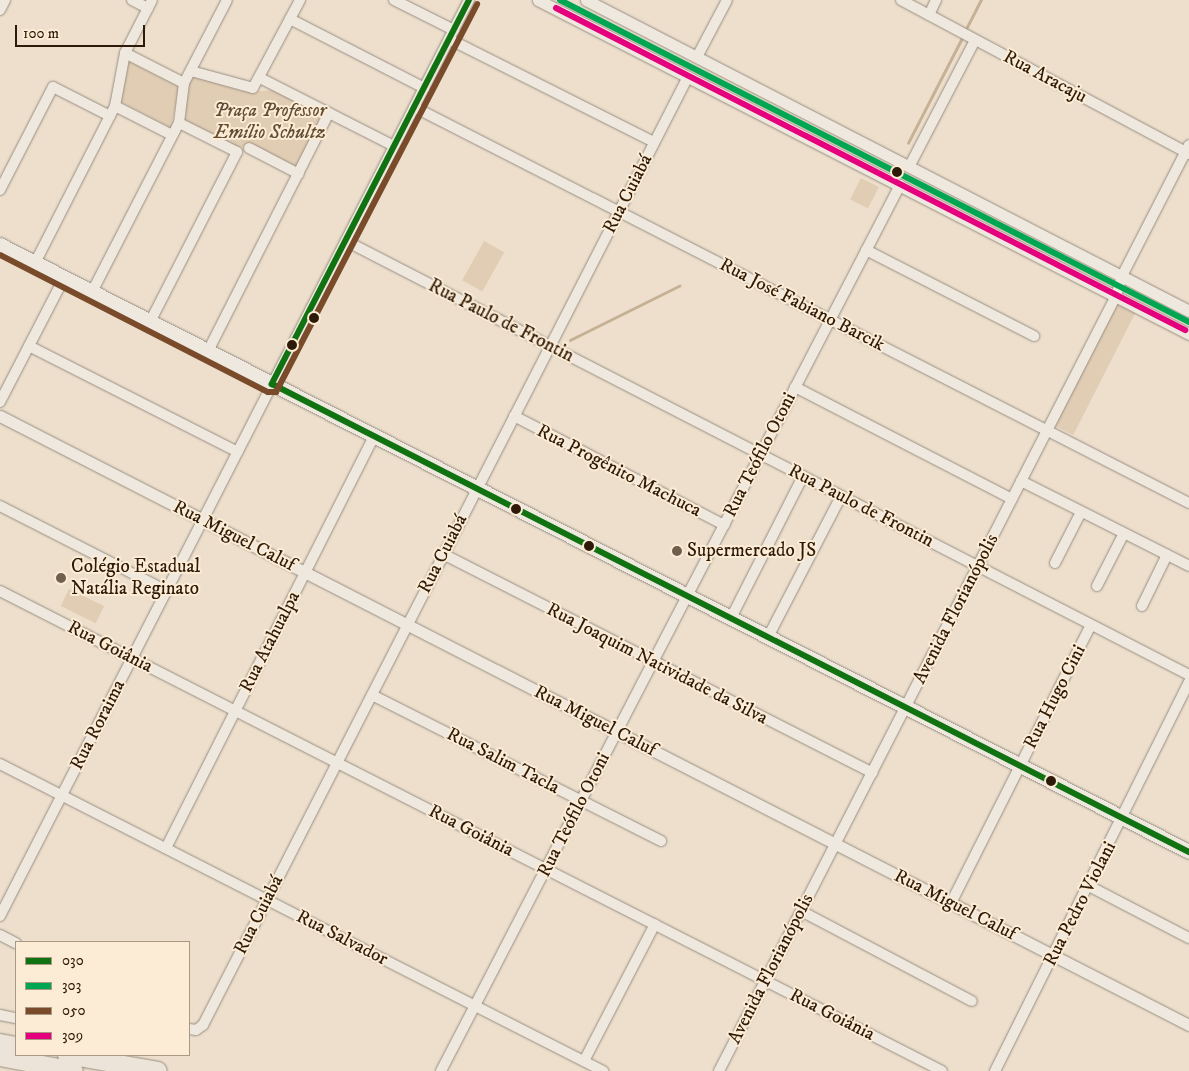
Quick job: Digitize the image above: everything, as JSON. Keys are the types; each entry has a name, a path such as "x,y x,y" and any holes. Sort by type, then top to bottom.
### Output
{"highway":[{"path":"0,1043 15,1046"},
{"path":"0,1056 74,1071"},
{"path":"73,1056 158,1071"}],"main road":[{"path":"0,245 1189,852"}],"street":[{"path":"0,10 5,0"},
{"path":"35,263 115,106 125,53 150,4 132,0"},
{"path":"92,292 179,123 184,83 227,0"},
{"path":"190,71 248,88 256,86 300,0"},
{"path":"394,0 451,35 654,142"},
{"name":"Rua Roraima","path":"0,916 469,0"},
{"path":"538,0 1189,334"},
{"path":"586,0 1189,311"},
{"path":"698,57 727,0"},
{"name":"Rua Aracaju","path":"901,0 1188,150"},
{"path":"929,15 936,0"},
{"path":"290,19 424,88"},
{"path":"910,167 972,38"},
{"path":"125,53 184,83"},
{"name":"Rua Cuiabá","path":"192,1029 203,1024 688,77"},
{"path":"260,78 394,146"},
{"path":"0,190 53,87 110,116"},
{"path":"115,106 172,135"},
{"name":"Rua José Fabiano Barcik","path":"414,106 1189,503"},
{"path":"208,351 329,113"},
{"path":"150,322 237,152 179,123"},
{"path":"249,148 299,174"},
{"name":"Avenida Florianópolis","path":"719,1071 1116,296 1122,276 1188,150"},
{"name":"Rua Teófilo Otoni","path":"441,1071 900,186"},
{"name":"Rua Paulo de Frontin","path":"346,241 1189,675"},
{"path":"866,250 1034,336"},
{"path":"0,402 64,278"},
{"path":"29,346 238,452"},
{"path":"795,387 1012,498"},
{"name":"Rua Miguel Caluf","path":"0,416 1189,1025"},
{"name":"Rua Progênito Machuca","path":"514,416 724,525"},
{"name":"Rua Atahualpa","path":"166,848 374,437"},
{"path":"731,618 803,476"},
{"path":"1021,481 1189,566"},
{"path":"768,637 841,496"},
{"path":"0,506 166,591"},
{"path":"1055,563 1081,512"},
{"path":"1097,586 1124,533"},
{"name":"Rua Joaquim Natividade da Silva","path":"443,554 872,773"},
{"path":"1142,606 1167,556"},
{"name":"Rua Goiânia","path":"0,591 942,1071"},
{"name":"Rua Hugo Cini","path":"951,903 1091,625"},
{"name":"Rua Pedro Violani","path":"995,1071 1189,682"},
{"name":"Rua Salim Tacla","path":"372,694 661,842"},
{"name":"Rua Salvador","path":"0,764 604,1071"},
{"path":"1088,886 1189,938"},
{"path":"801,911 972,1001"},
{"path":"584,1061 655,924"},
{"path":"0,934 15,942"},
{"path":"0,1015 15,1018"}],"green space":[{"path":"128,61 179,87 171,128 121,102"},
{"name":"Praça Professor Emílio Schultz","path":"193,76 247,92 275,90 322,114 296,168 248,144 239,148 184,120 188,85"},
{"path":"861,178 879,187 868,208 850,199"},
{"path":"484,241 504,252 482,292 462,280"},
{"path":"1118,303 1136,312 1073,435 1055,426"},
{"path":"69,589 104,606 96,623 61,606"}],"waterway":[{"path":"965,31 981,0"},
{"path":"908,143 963,36"},
{"path":"570,340 679,286"}],"transit line":[{"name":"030","path":"469,0 272,384 1189,852"},
{"name":"303","path":"560,0 1189,322"},
{"name":"050","path":"0,255 268,392 276,392 477,4"},
{"name":"309","path":"556,8 1185,330"}],"place":[{"name":"Supermercado JS","path":"677,551"},
{"name":"Colégio Estadual Natália Reginato","path":"61,578"}]}
